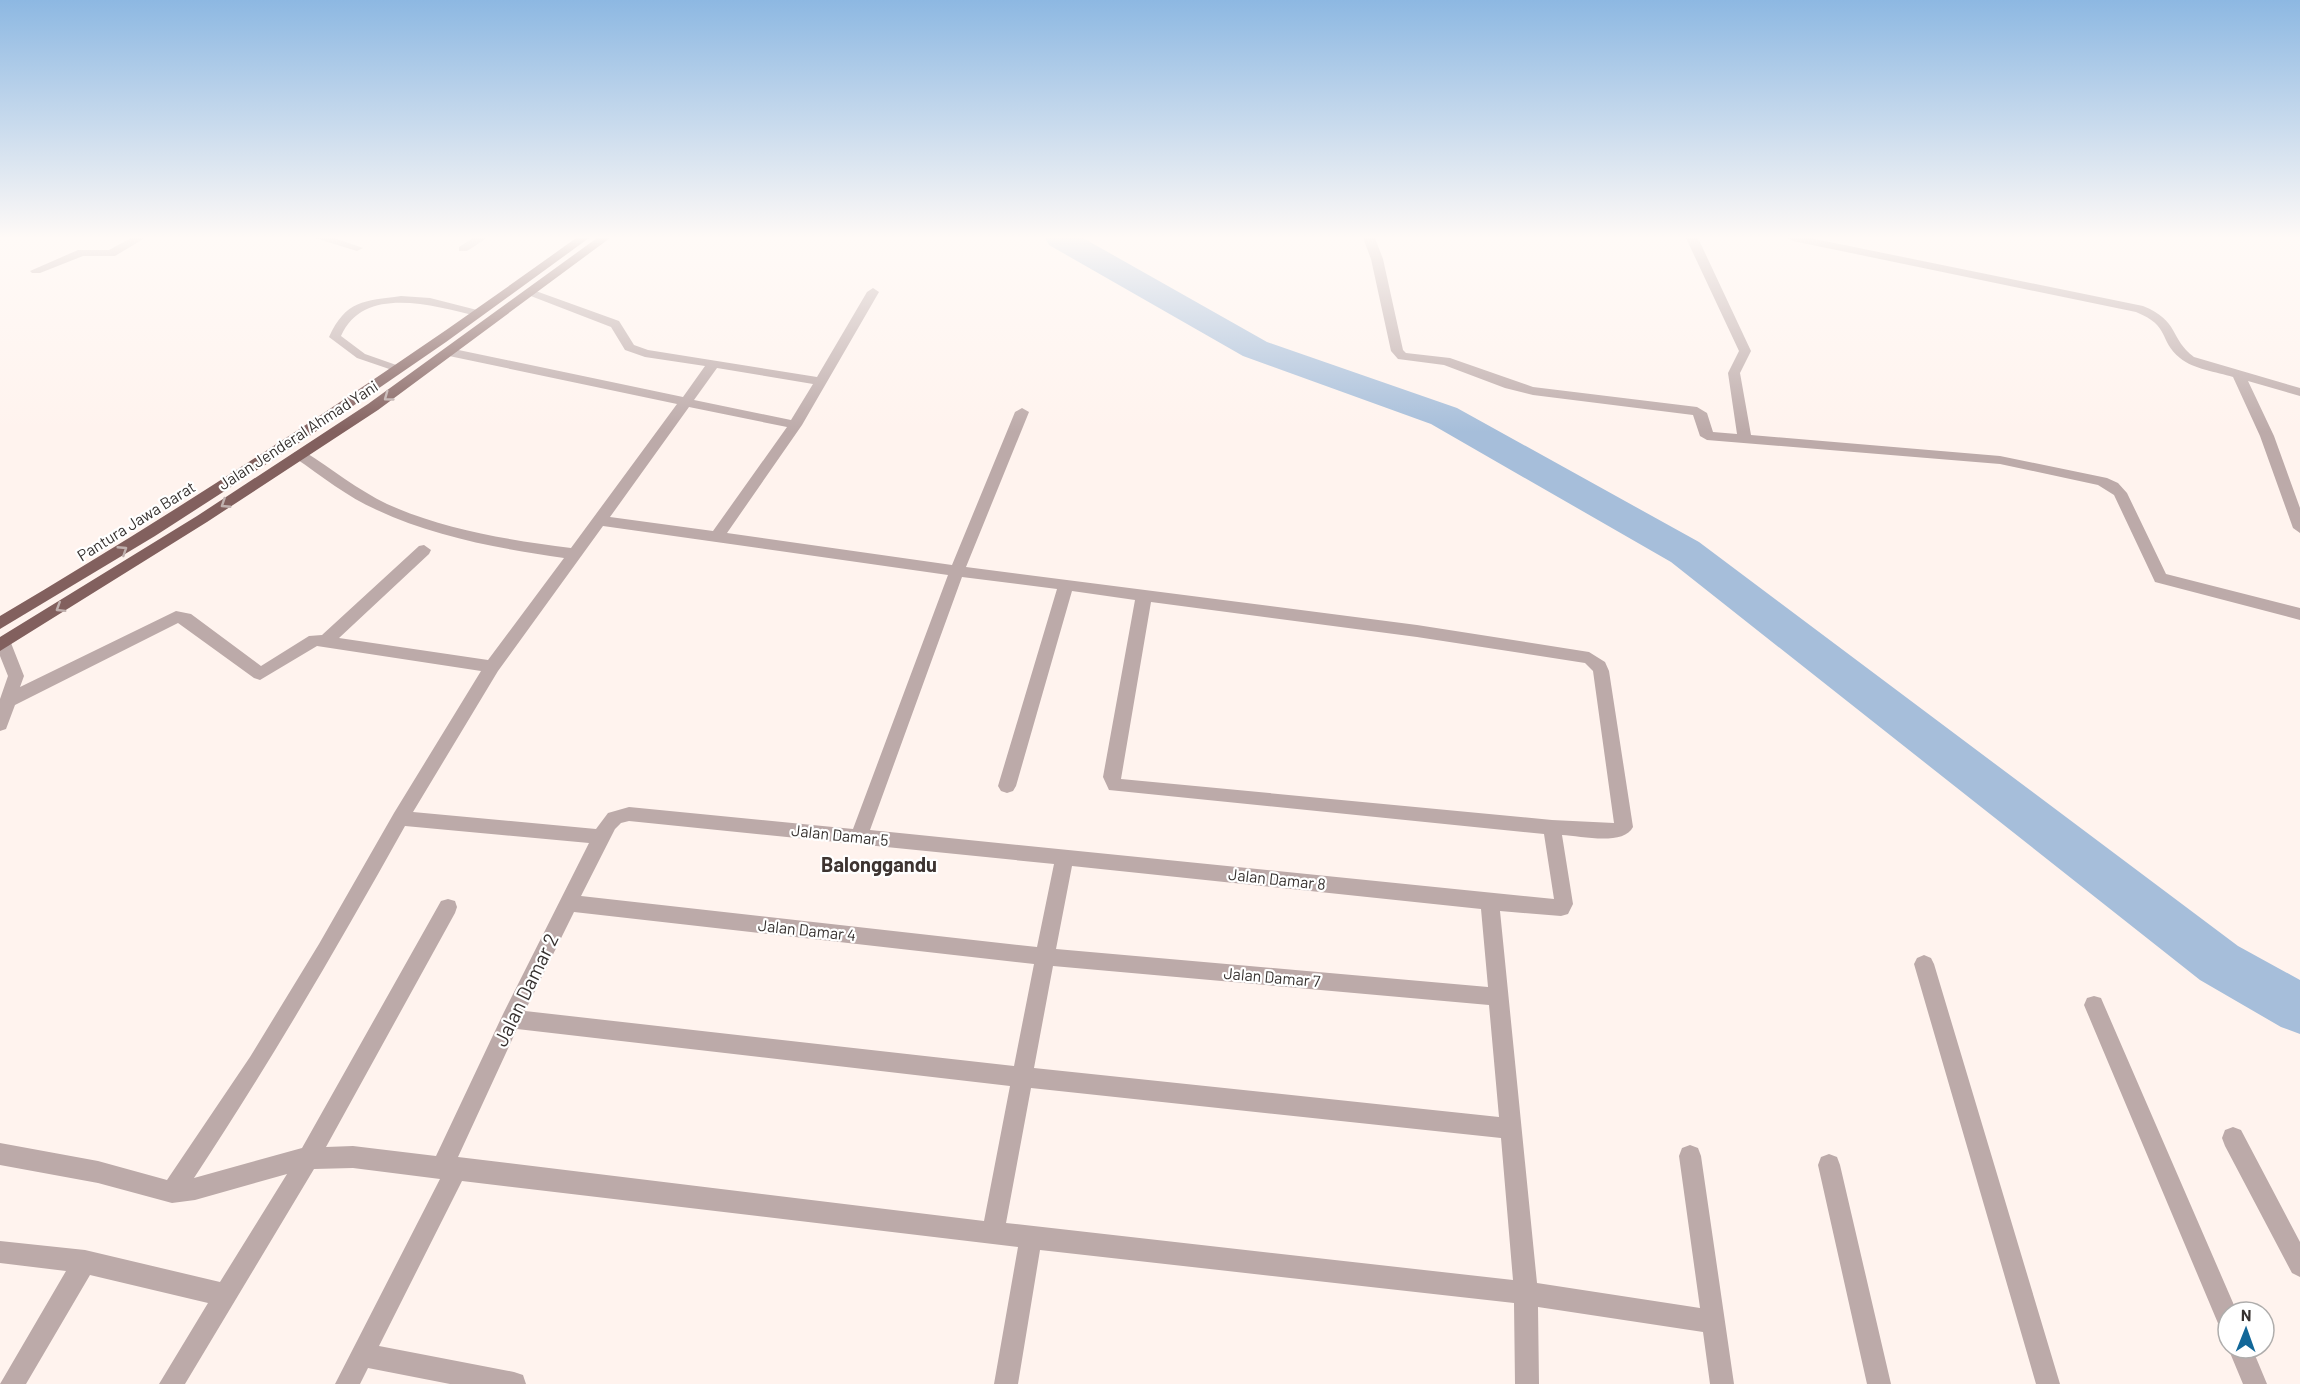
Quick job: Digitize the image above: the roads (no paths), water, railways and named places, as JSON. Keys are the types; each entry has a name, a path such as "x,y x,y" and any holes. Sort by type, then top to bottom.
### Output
{"highway":[{"name":"Pantura Jawa Barat","path":"0,623 110,558 214,492 398,369 492,303"},
{"name":"Jalan Jenderal Ahmad Yani","path":"1,642 300,455 419,375 516,303"},
{"path":"477,313 496,318"},
{"path":"398,369 419,375"}],"street":[{"path":"556,303 615,324 629,347 645,353 821,381"},
{"path":"718,535 795,424 867,303"},
{"path":"1386,303 1397,351 1402,356 1446,361 1510,385 1533,391 1698,411 1706,436 2000,460 2067,472 2106,483 2120,493 2160,578 2300,615"},
{"path":"1722,303 1745,351 1734,373 1745,440"},
{"path":"2108,303 2139,309 2161,318 2167,324 2176,347 2183,355 2204,365 2300,392"},
{"path":"449,352 602,383 684,403 795,424"},
{"path":"172,1192 257,1064 326,950 400,818 492,668 713,365"},
{"path":"2239,375 2267,436 2300,528"},
{"path":"859,836 957,571 1022,412"},
{"path":"300,455 381,506 425,523 480,539 574,554"},
{"path":"598,520 718,535 957,571 1144,595 1418,631 1589,658 1599,666 1601,672 1624,827 1617,831 1552,827 1115,785 1112,777 1144,595"},
{"path":"327,640 424,550"},
{"path":"1007,786 1066,585"},
{"path":"10,700 176,617 185,618 256,673 261,674 309,641 327,640 492,668"},
{"path":"0,723 10,700 16,676 1,642"},
{"name":"Jalan Damar 5","path":"616,816 629,814 1064,857"},
{"name":"Jalan Damar 2","path":"347,1384 449,1168 511,1019 601,837 612,818 616,816"},
{"path":"400,818 601,837"},
{"name":"Jalan Damar 8","path":"1064,857 1490,902 1563,907 1552,827"},
{"path":"993,1233 1064,857"},
{"path":"1490,902 1526,1293 1527,1384"},
{"name":"Jalan Damar 4","path":"568,903 1046,957"},
{"path":"171,1384 291,1189 306,1158 448,907"},
{"name":"Jalan Damar 7","path":"1046,957 1498,997"},
{"path":"1924,964 2048,1384"},
{"path":"2094,1005 2219,1300"},
{"path":"511,1019 1022,1077 1512,1129"},
{"path":"2233,1138 2300,1265"},
{"path":"0,1154 98,1172 172,1192 195,1189 306,1158 353,1156 993,1233 1526,1293 1712,1322"},
{"path":"1690,1156 1722,1384"},
{"path":"1830,1165 1879,1384"},
{"path":"1006,1384 1031,1237"},
{"path":"0,1252 85,1262 224,1295"},
{"path":"12,1384 85,1262"},
{"path":"362,1355 512,1384"},
{"path":"2245,1360 2255,1384"}],"lane":[{"path":"376,303 366,304 343,319 334,338 361,356 398,369"},
{"path":"436,303 477,313"}],"waterway":[{"path":"1173,303 1255,349 1444,416 1685,552 2219,963 2300,1009"}],"district":[{"name":"Balonggandu","path":"879,865"}]}
